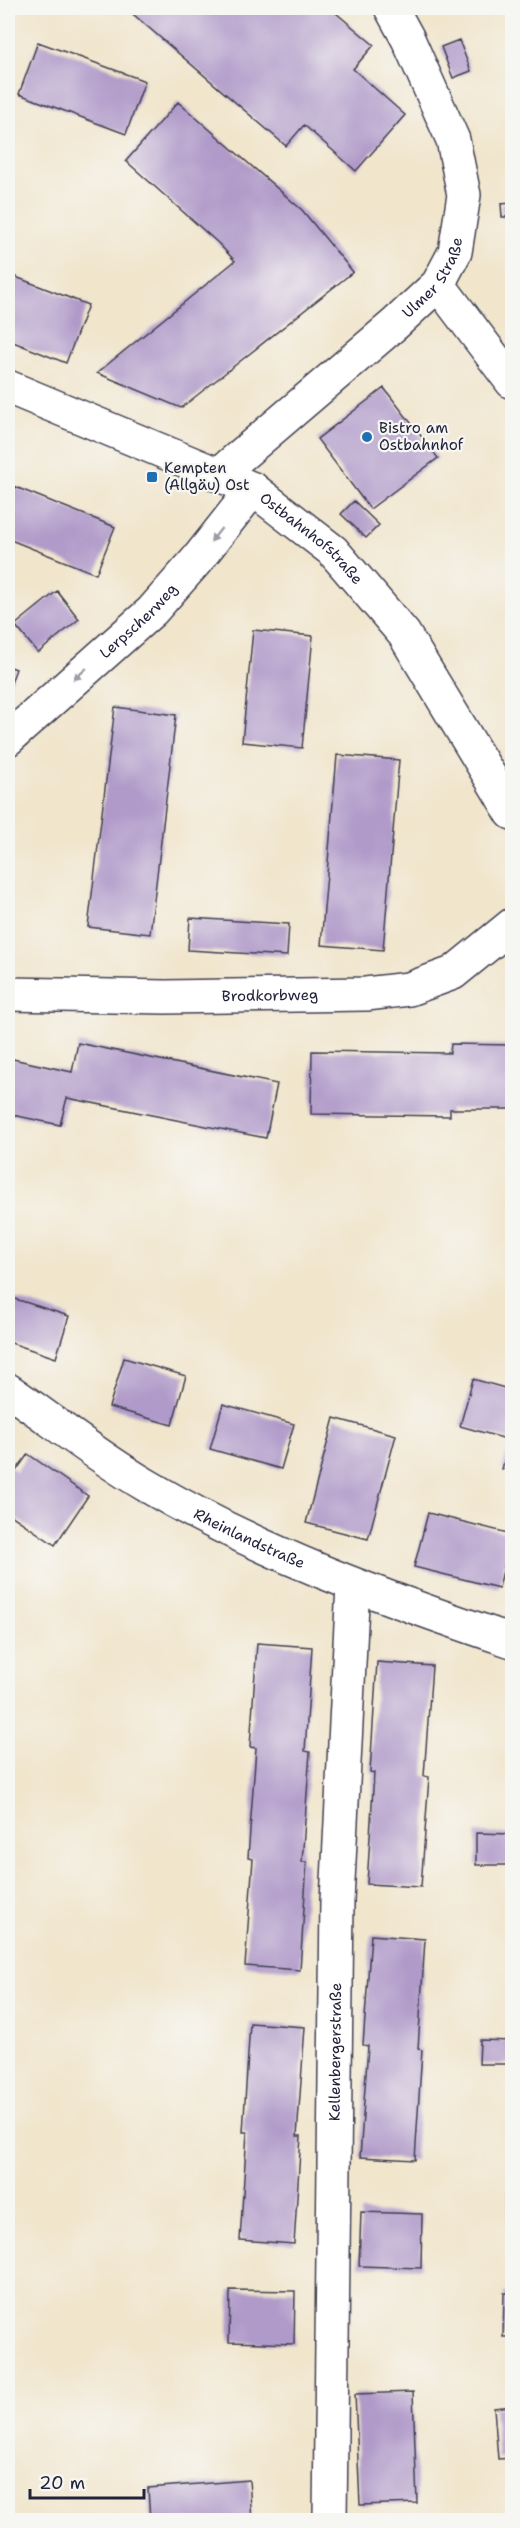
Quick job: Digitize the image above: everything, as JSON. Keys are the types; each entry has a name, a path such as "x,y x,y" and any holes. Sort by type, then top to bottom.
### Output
{"street":[{"name":"Ulmer Straße","path":"218,475 395,324 438,284 455,252 464,195 453,140 408,39 391,8"},
{"path":"438,284 513,382"},
{"name":"Ostbahnhofstraße","path":"8,387 252,489 333,551 404,634 513,813"},
{"name":"Lerpscherweg","path":"8,739 152,611 197,560 252,489"},
{"name":"Brodkorbweg","path":"8,994 165,998 366,994 409,989 453,973 513,925"},
{"name":"Rheinlandstraße","path":"8,1390 145,1485 244,1538 353,1585 513,1641"},
{"name":"Kellenbergerstraße","path":"330,2520 337,1901 353,1585"}],"building":[{"path":"126,8 330,8 374,45 353,69 405,115 356,171 304,125 286,146"},
{"path":"459,40 471,71 453,78 441,47"},
{"path":"38,42 145,81 126,134 19,94"},
{"path":"178,102 302,210 353,272 181,408 97,373 235,261 126,161"},
{"path":"512,203 512,217 502,217 501,204"},
{"path":"8,274 88,305 66,363 8,340"},
{"path":"384,388 438,458 370,509 317,439"},
{"path":"8,484 115,527 96,574 8,539"},
{"path":"354,501 379,525 366,538 341,514"},
{"path":"57,591 79,619 38,653 15,625"},
{"path":"253,630 313,636 302,748 242,742"},
{"path":"8,666 16,669 8,691"},
{"path":"115,707 176,715 150,934 88,927"},
{"path":"337,755 399,760 383,950 321,945"},
{"path":"190,918 289,924 287,956 188,950"},
{"path":"78,1043 277,1084 266,1138 67,1098 60,1125 8,1114 8,1058 72,1072"},
{"path":"451,1044 512,1045 512,1109 450,1109 450,1116 311,1114 312,1051 450,1053"},
{"path":"9,1297 69,1316 56,1358 8,1342"},
{"path":"124,1358 186,1376 172,1425 109,1407"},
{"path":"473,1379 512,1390 512,1471 502,1469 510,1440 460,1426"},
{"path":"223,1404 294,1424 281,1469 210,1449"},
{"path":"334,1418 396,1435 368,1539 306,1523"},
{"path":"28,1454 88,1496 55,1545 8,1513 8,1465 16,1471"},
{"path":"428,1513 512,1534 499,1588 414,1567"},
{"path":"257,1643 312,1647 305,1751 310,1752 302,1862 307,1862 300,1970 245,1966 253,1859 248,1858 256,1748 250,1747"},
{"path":"377,1662 432,1666 424,1776 429,1777 421,1887 367,1884 374,1773 370,1772"},
{"path":"476,1833 512,1834 512,1885 510,1885 510,1865 476,1865"},
{"path":"371,1935 425,1939 418,2049 422,2050 415,2160 360,2157 368,2046 363,2045"},
{"path":"250,2023 305,2027 297,2136 301,2136 294,2244 240,2240 247,2132 243,2132"},
{"path":"480,2040 512,2041 512,2064 479,2064"},
{"path":"509,2176 512,2176 512,2225 508,2224"},
{"path":"361,2212 422,2214 421,2268 359,2266"},
{"path":"230,2290 295,2291 294,2344 229,2342"},
{"path":"504,2293 512,2293 512,2337 503,2337"},
{"path":"413,2392 417,2503 360,2505 355,2394"},
{"path":"512,2406 512,2458 498,2459 494,2408"},
{"path":"249,2480 252,2520 150,2520 148,2488"}],"place":[{"name":"Bistro am Ostbahnhof","path":"367,437"},
{"name":"Kempten (Allgäu) Ost","path":"152,477"}]}
